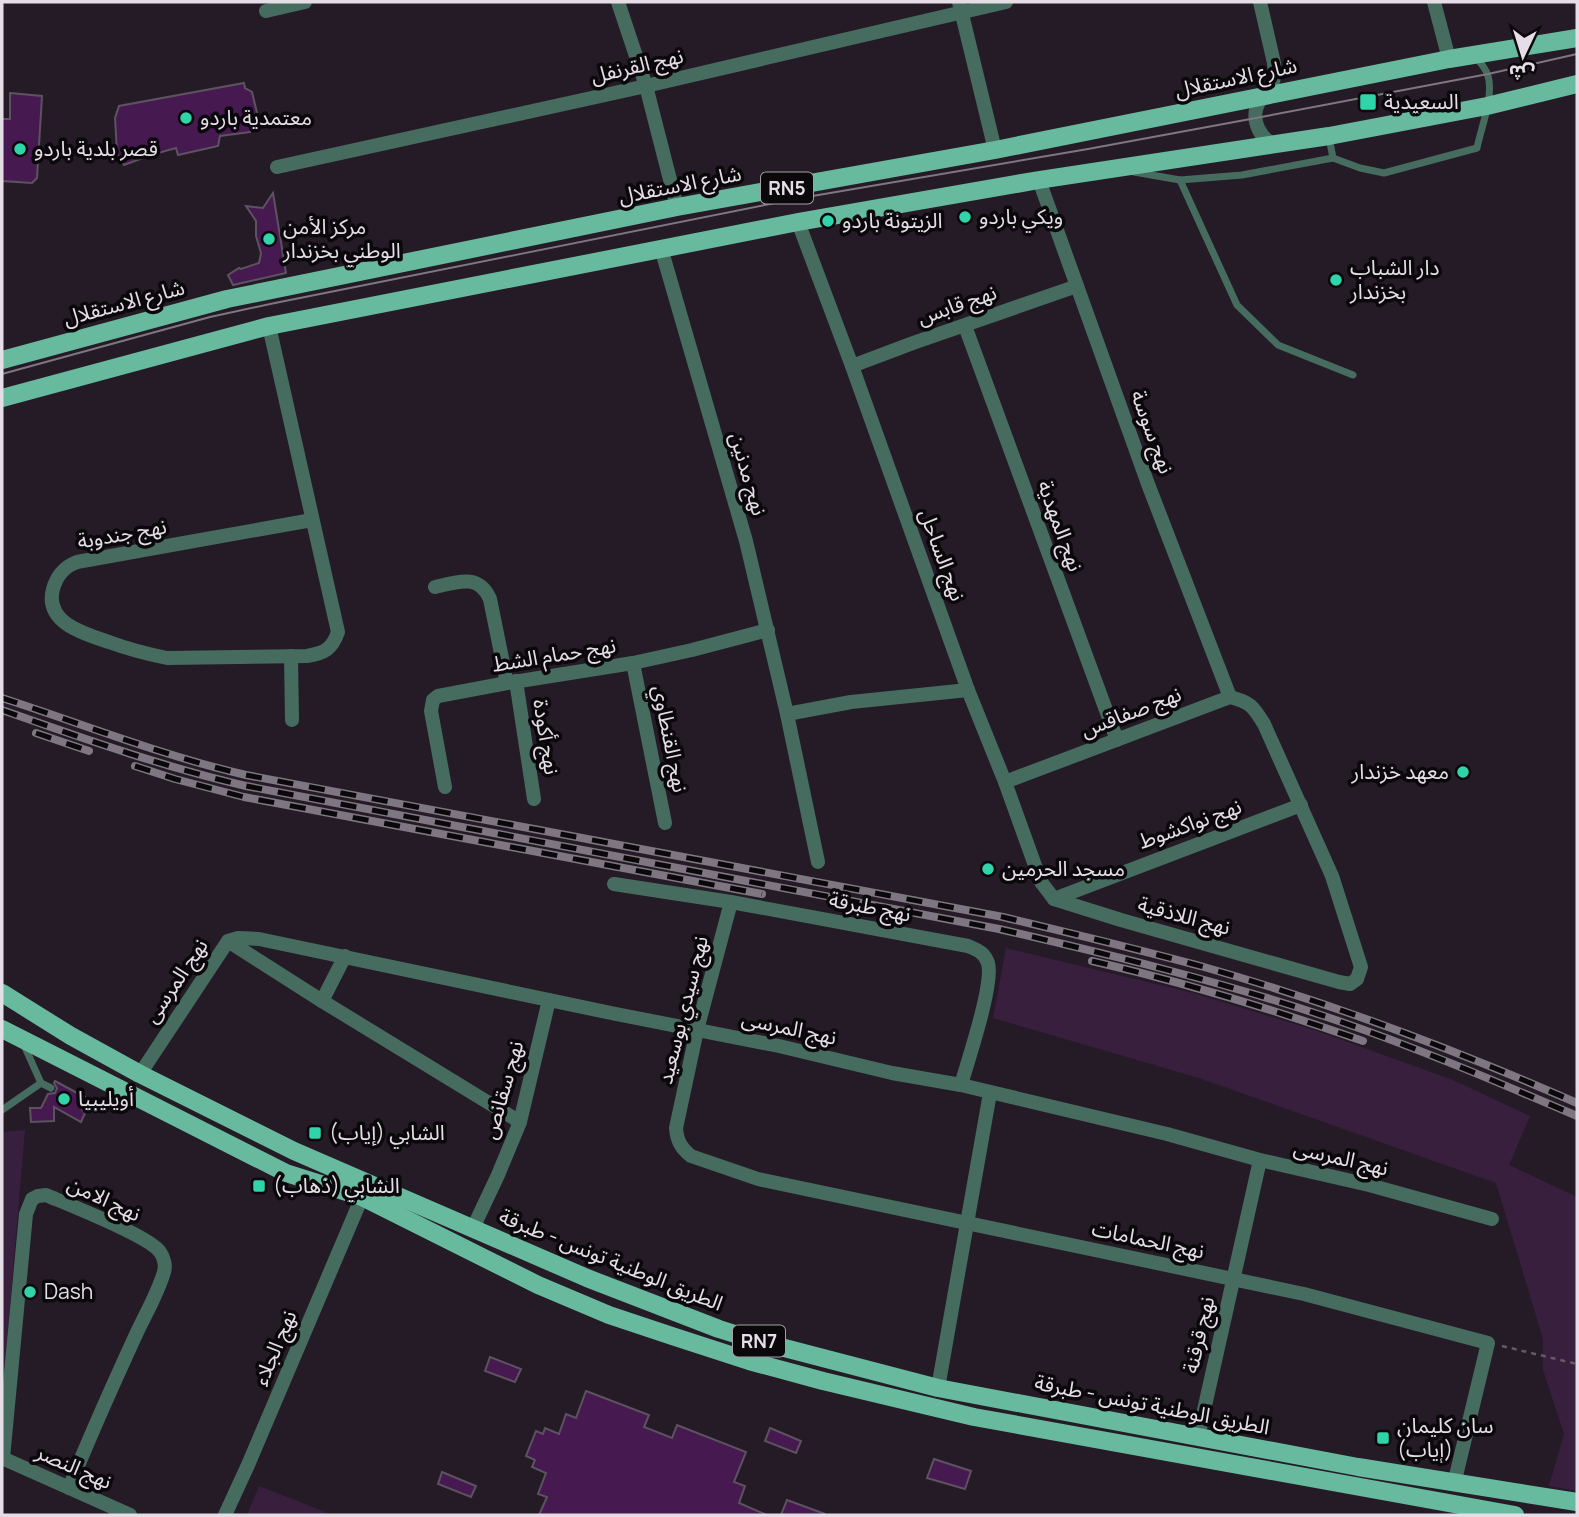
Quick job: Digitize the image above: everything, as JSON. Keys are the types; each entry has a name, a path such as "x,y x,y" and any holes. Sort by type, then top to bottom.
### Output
{"main road":[{"name":"شارع الاستقلال","path":"2,360 227,299 677,207 995,150 1449,59 1577,38"},
{"name":"RN5","path":"2,398 269,326 798,222 1039,180 1279,145 1487,106 1577,84"},
{"name":"الطريق الوطنية تونس - طبرقة","path":"2,993 71,1036 140,1074 295,1151 587,1278 719,1329 938,1388 1454,1484 1577,1502"},
{"name":"الطريق الوطنية تونس - طبرقة","path":"2,1029 286,1173 362,1197 538,1285 609,1315 749,1361 974,1417 1515,1515"}],"street":[{"path":"266,11 305,2"},
{"path":"618,2 646,86 677,207"},
{"name":"نهج القرنفل","path":"277,167 646,86 960,7 1006,2"},
{"path":"1260,2 1274,63 1274,79 1270,90 1259,102 1255,112 1256,123 1264,139 1279,145"},
{"path":"1434,2 1449,59"},
{"path":"960,7 995,150"},
{"name":"نهج سوسة","path":"1039,180 1148,484 1230,697"},
{"name":"نهج الساحل","path":"798,222 968,690 1041,882 1054,899"},
{"name":"نهج مدنين","path":"662,248 742,528 768,630 818,862"},
{"name":"نهج قابس","path":"852,366 1077,286"},
{"name":"نهج جندوبة","path":"269,326 338,632 335,642 320,654 167,658 148,655 76,631 58,615 54,607 51,596 59,574 77,562 312,520"},
{"name":"نهج المهدية","path":"965,326 1116,740"},
{"name":"نهج أكودة","path":"435,587 463,581 480,585 486,590 511,682 534,799"},
{"name":"نهج حمام الشط","path":"445,787 431,708 433,700 442,695 633,663 768,630"},
{"path":"291,656 292,720"},
{"name":"نهج القنطاوي","path":"633,663 665,823"},
{"path":"787,714 851,702 968,690"},
{"path":"1230,697 1254,707 1301,805"},
{"name":"نهج صفاقس","path":"1005,782 1230,697"},
{"name":"نهج نواكشوط","path":"1054,899 1301,805"},
{"name":"نهج اللاذقية","path":"1054,899 1350,984 1357,979 1361,967 1332,876 1301,805"},
{"name":"نهج طبرقة","path":"614,884 732,902 968,946 982,951 988,962 989,981 961,1085"},
{"name":"نهج سيدي بوسعيد","path":"676,1128 697,1030 732,902"},
{"name":"نهج المرسى","path":"140,1074 228,941 238,938 259,939 779,1046 892,1073 961,1085 1080,1112 1492,1219"},
{"path":"228,941 520,1122"},
{"path":"322,1001 345,956"},
{"name":"نهج سقانص","path":"473,1228 520,1122 549,1000"},
{"path":"938,1388 990,1093"},
{"name":"نهج الحمامات","path":"676,1128 682,1150 691,1156 758,1179 1304,1294 1488,1343"},
{"name":"نهج قرقنة","path":"1198,1437 1260,1160"},
{"name":"نهج الامن","path":"2,1458 26,1213 32,1199 46,1195 152,1245 160,1251 165,1266 69,1488"},
{"name":"نهج الجلاء","path":"225,1515 362,1197"},
{"path":"1454,1484 1488,1343"},
{"name":"نهج النصر","path":"2,1458 130,1515"}],"lane":[{"path":"1116,168 1180,180 1242,175 1333,158 1384,173 1477,148 1489,93 1488,74 1473,55"},
{"path":"1329,136 1333,158"},
{"path":"1180,180 1237,305 1278,345 1353,375"},
{"path":"22,1040 41,1083 51,1088"},
{"path":"2,1110 41,1083"},
{"path":"88,1108 103,1109 132,1094"}],"path":[{"path":"1488,1343 1577,1364"}],"shaded area":[{"path":"1006,948 1193,993 1314,1030 1453,1080 1530,1116 1509,1165 1577,1197 1577,1491 1549,1486 1564,1434 1543,1370 1543,1339 1496,1183 1199,1078 993,1018"},
{"path":"25,1130 2,1399 2,1132"},
{"path":"259,1486 333,1515 247,1515"}],"building":[{"name":"معتمدية باردو","path":"244,83 245,88 252,92 258,117 250,132 220,136 218,146 178,155 176,148 124,165 117,153 115,118 119,106"},
{"name":"قصر بلدية باردو","path":"10,93 42,96 37,178 32,183 2,181 2,119 10,119"},
{"name":"مركز الأمن الوطني بخزندار","path":"273,193 286,273 233,285 228,275 239,268 259,263 261,253 256,236 256,221 246,206 263,208"},
{"path":"55,1081 92,1101 83,1105 82,1110 85,1113 81,1122 54,1107 54,1121 31,1122 30,1108 41,1108 48,1094 55,1093"},
{"path":"490,1357 521,1369 515,1382 485,1371"},
{"path":"586,1391 649,1415 644,1427 672,1438 677,1425 746,1452 734,1482 745,1486 739,1503 767,1515 539,1515 547,1497 538,1494 546,1473 532,1467 535,1460 526,1456 536,1431 543,1434 545,1428 559,1434 566,1414 576,1418"},
{"path":"770,1428 801,1441 796,1453 765,1441"},
{"path":"934,1459 971,1471 965,1489 927,1478"},
{"path":"442,1472 476,1486 471,1497 438,1484"},
{"path":"787,1500 825,1514 825,1515 781,1515"}],"tram line":[{"path":"2,374 210,317 275,303 795,199 1256,118 1488,74 1577,54"}],"railway":[{"path":"2,698 154,749 246,775 1003,917 1154,954 1252,981 1346,1012 1486,1064 1577,1103"},
{"path":"2,710 153,761 246,786 999,929 1161,968 1354,1026 1577,1116"},
{"path":"36,733 89,751"},
{"path":"135,766 244,797 762,894"},
{"path":"1092,961 1229,997 1363,1041"}],"place":[{"name":"السعيدية","path":"1368,102"},
{"name":"معتمدية باردو","path":"186,118"},
{"name":"قصر بلدية باردو","path":"20,149"},
{"name":"ويكي باردو","path":"965,217"},
{"name":"الزيتونة باردو","path":"828,221"},
{"name":"مركز الأمن الوطني بخزندار","path":"269,239"},
{"name":"دار الشباب بخزندار","path":"1336,280"},
{"name":"معهد خزندار","path":"1463,772"},
{"name":"مسجد الحرمين","path":"988,869"},
{"name":"أويليبيا","path":"64,1099"},
{"name":"الشابي (إياب)","path":"315,1133"},
{"name":"الشابي (ذهاب)","path":"259,1186"},
{"name":"Dash","path":"30,1292"},
{"name":"سان كليمان (إياب)","path":"1383,1438"}]}
